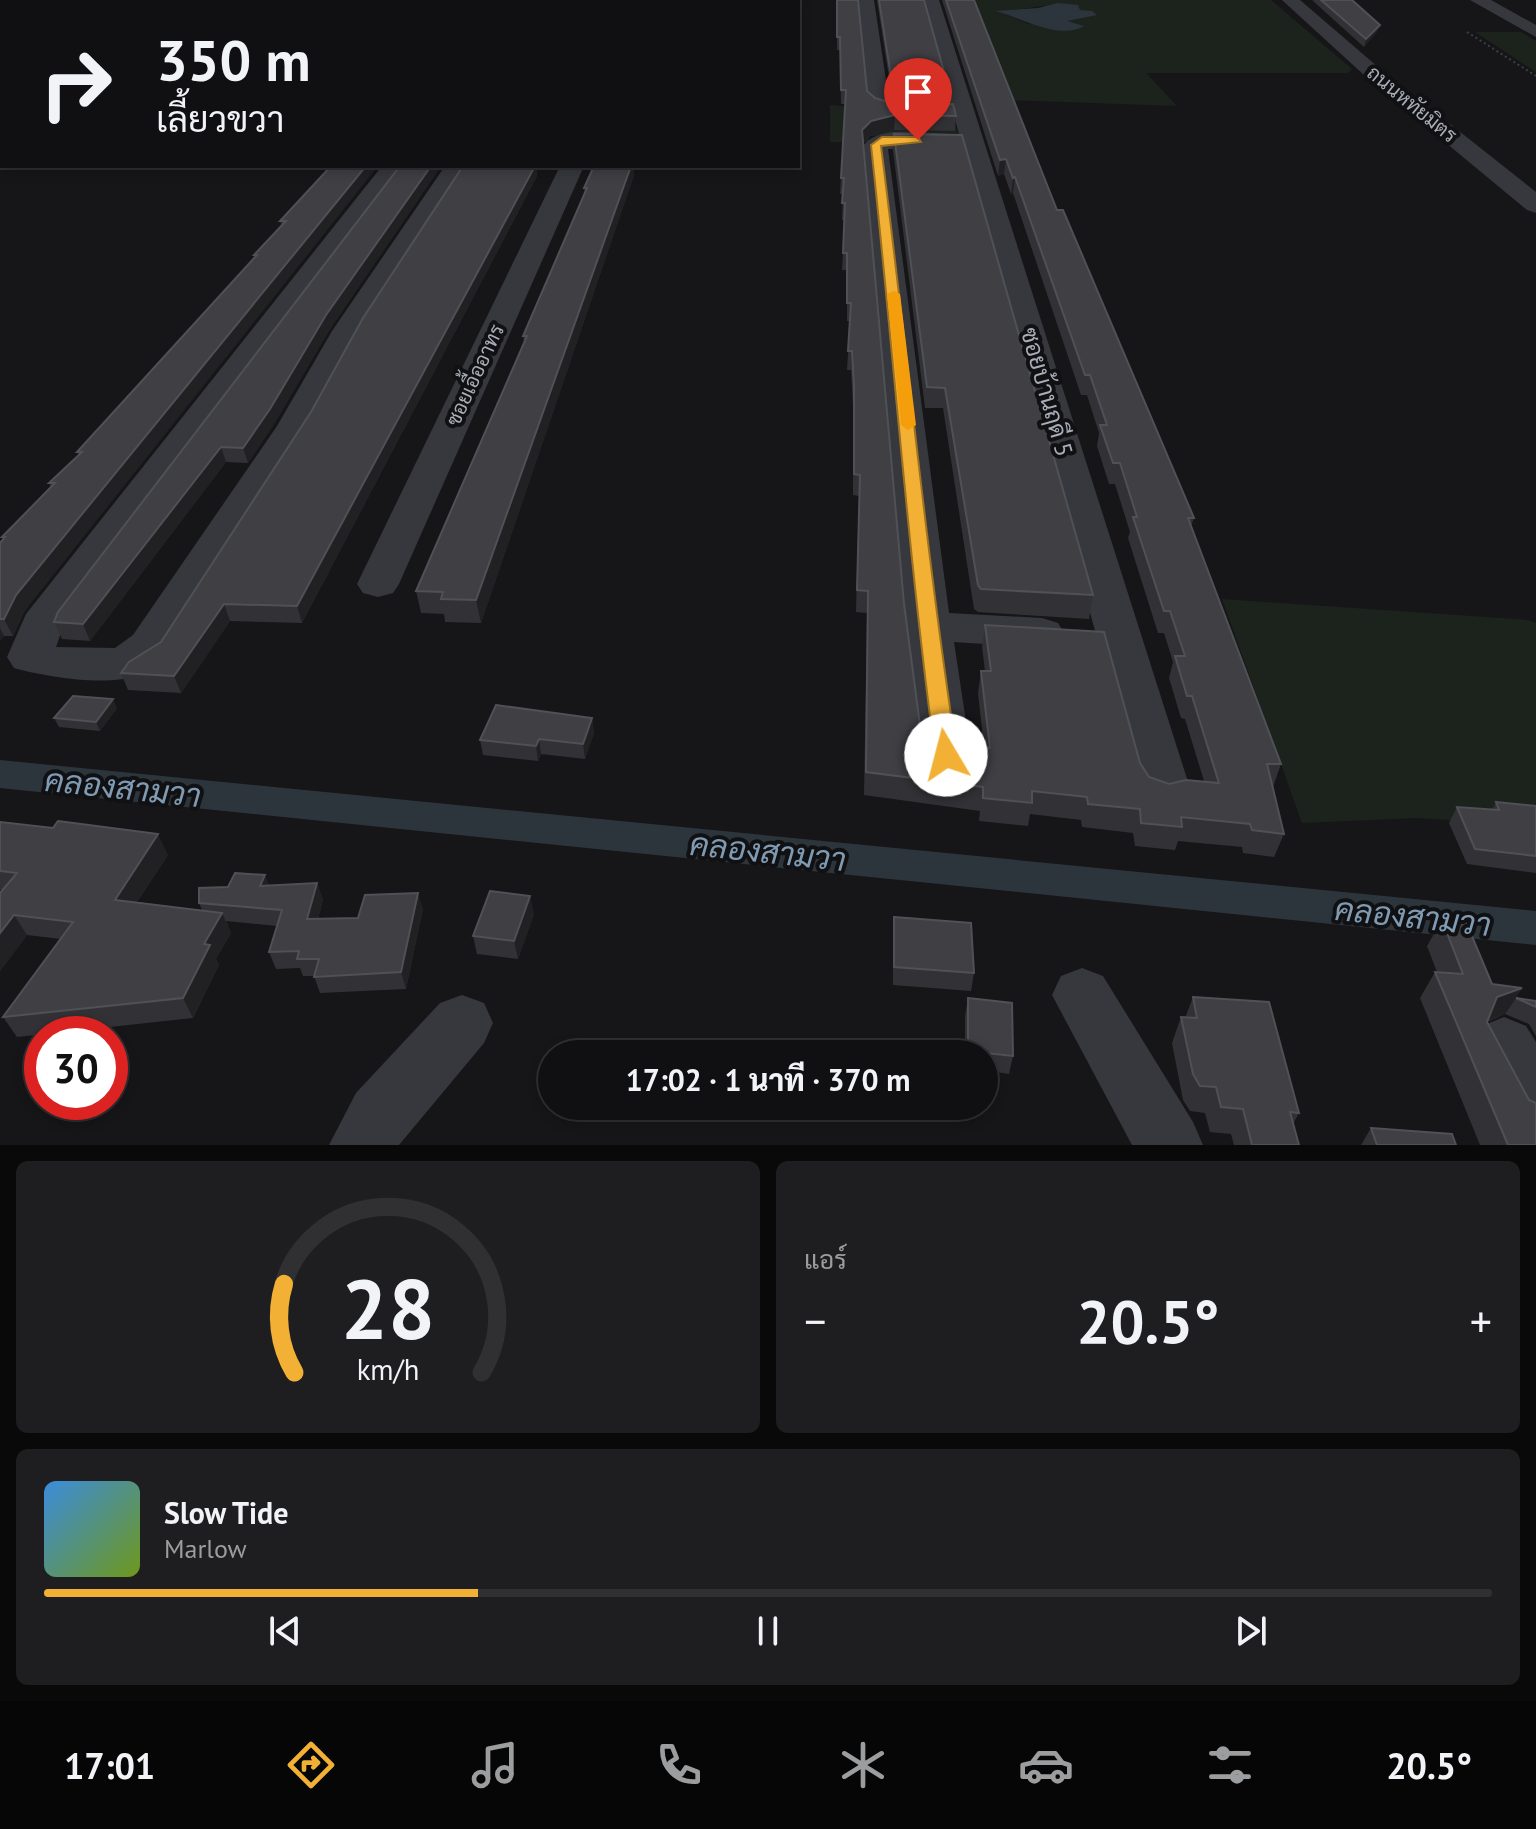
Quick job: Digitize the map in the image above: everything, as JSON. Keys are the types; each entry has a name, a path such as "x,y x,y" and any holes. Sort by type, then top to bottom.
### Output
{"street":[{"path":"866,0 879,103 889,109 967,126"},
{"name":"ซอยบ้านฤดี 5","path":"931,0 1163,785"},
{"name":"ถนนหทัยมิตร","path":"1290,0 1371,71 1536,205"},
{"path":"1478,0 1536,32"},
{"path":"946,755 927,626 905,385 876,145 967,126"},
{"name":"ซอยเอื้ออาทร","path":"378,584 571,168"},
{"path":"387,176 449,177 348,331 295,426 149,646 125,663 58,663 30,657 42,624 387,176"},
{"path":"927,626 1119,638"},
{"path":"1082,995 1169,1145"},
{"path":"363,1145 379,1116 462,1023"},
{"path":"1504,1046 1536,1102"}],"path":[{"path":"1467,32 1536,76"}],"shaded area":[{"path":"972,0 1271,0 1352,69 1348,73 1146,73 1177,106 1012,100","holes":["1042,6 1080,10 1060,21 1068,30 1029,24 999,12"]},
{"path":"1058,3 1078,5 1080,10 1092,11 1097,15 1067,21 1084,26 1063,31 995,11 1038,8"},
{"path":"1475,32 1521,32 1536,41 1536,72"},
{"path":"830,105 952,116 958,134 870,136 868,142 830,142"},
{"path":"1222,599 1536,623 1536,825 1416,818 1302,823"}],"building":[{"path":"837,0 858,0 867,91 875,98 897,105 953,104 956,116 895,115 871,121 862,130 904,604 921,733 932,753 984,759 984,747 990,748 981,671 991,671 985,625 1104,632 1140,763 1149,777 1169,784 1186,780 1219,783 1192,696 1187,696 1175,656 1185,656 1170,611 1164,611 1133,517 1137,517 1120,463 1113,463 1100,425 1107,425 1090,375 1085,375 1015,177 1006,159 1000,160 946,0 974,0 1057,210 1063,210 1194,518 1188,518 1281,764 1267,764 1284,834 1252,830 1250,824 1181,817 1182,827 1141,823 1140,809 1088,804 1087,797 1032,791 1032,803 983,798 983,787 866,772 868,591 857,590 860,475 854,474 854,385 852,351 848,351 851,303 847,303 847,253 843,253 845,203 842,203 844,178 841,178 846,90 841,90"},
{"path":"879,0 924,0 948,86 892,83"},
{"path":"1321,0 1352,0 1380,25 1366,39"},
{"path":"894,134 962,135 1093,595 981,589 978,585 945,388 927,387"},
{"path":"329,168 364,168 16,595 4,619 0,619 0,543 5,537 2,537 55,483 49,483 82,452 77,452 286,221 280,221"},
{"path":"398,168 430,168 326,315 243,448 221,447 83,624 54,622 58,612"},
{"path":"462,168 534,168 297,606 224,604 174,676 121,673 129,662 161,642 311,412 363,318"},
{"path":"593,168 630,168 476,600 441,599 443,592 416,591 527,336 523,336 587,188 584,188"},
{"path":"73,696 113,699 96,722 54,718"},
{"path":"496,705 592,718 583,744 539,739 536,746 480,740"},
{"path":"1496,802 1536,806 1536,856 1475,849 1457,807 1499,810"},
{"path":"58,821 158,834 115,900 222,913 204,944 210,945 183,998 3,1017 73,922 14,915 0,933 0,893 17,873 0,871 0,822 53,828"},
{"path":"235,873 265,875 260,886 317,883 307,919 358,918 365,895 418,893 401,972 314,977 319,959 297,959 299,951 269,952 282,910 199,903 199,888 228,887"},
{"path":"490,891 530,896 514,941 473,936"},
{"path":"894,917 971,923 974,973 894,967"},
{"path":"1442,920 1466,922 1492,984 1522,988 1497,997 1487,1022 1529,1100 1536,1103 1536,1145 1508,1145 1435,972 1463,974"},
{"path":"1193,997 1269,1002 1299,1113 1290,1112 1299,1145 1252,1145 1243,1109 1221,1107 1216,1087 1200,1086 1193,1074 1181,1017 1197,1018"},
{"path":"968,998 1012,1003 1013,1056 998,1054 998,1040 968,1040"},
{"path":"1516,998 1536,1001 1536,1007"},
{"path":"1371,1128 1452,1134 1456,1145 1377,1145"}],"waterway":[{"name":"คลองสามวา","path":"0,774 1536,928"}],"slow traffic":[{"path":"894,294 908,425"}],"route":[{"path":"918,140 882,140 876,145 905,385 927,626 946,755"}]}
